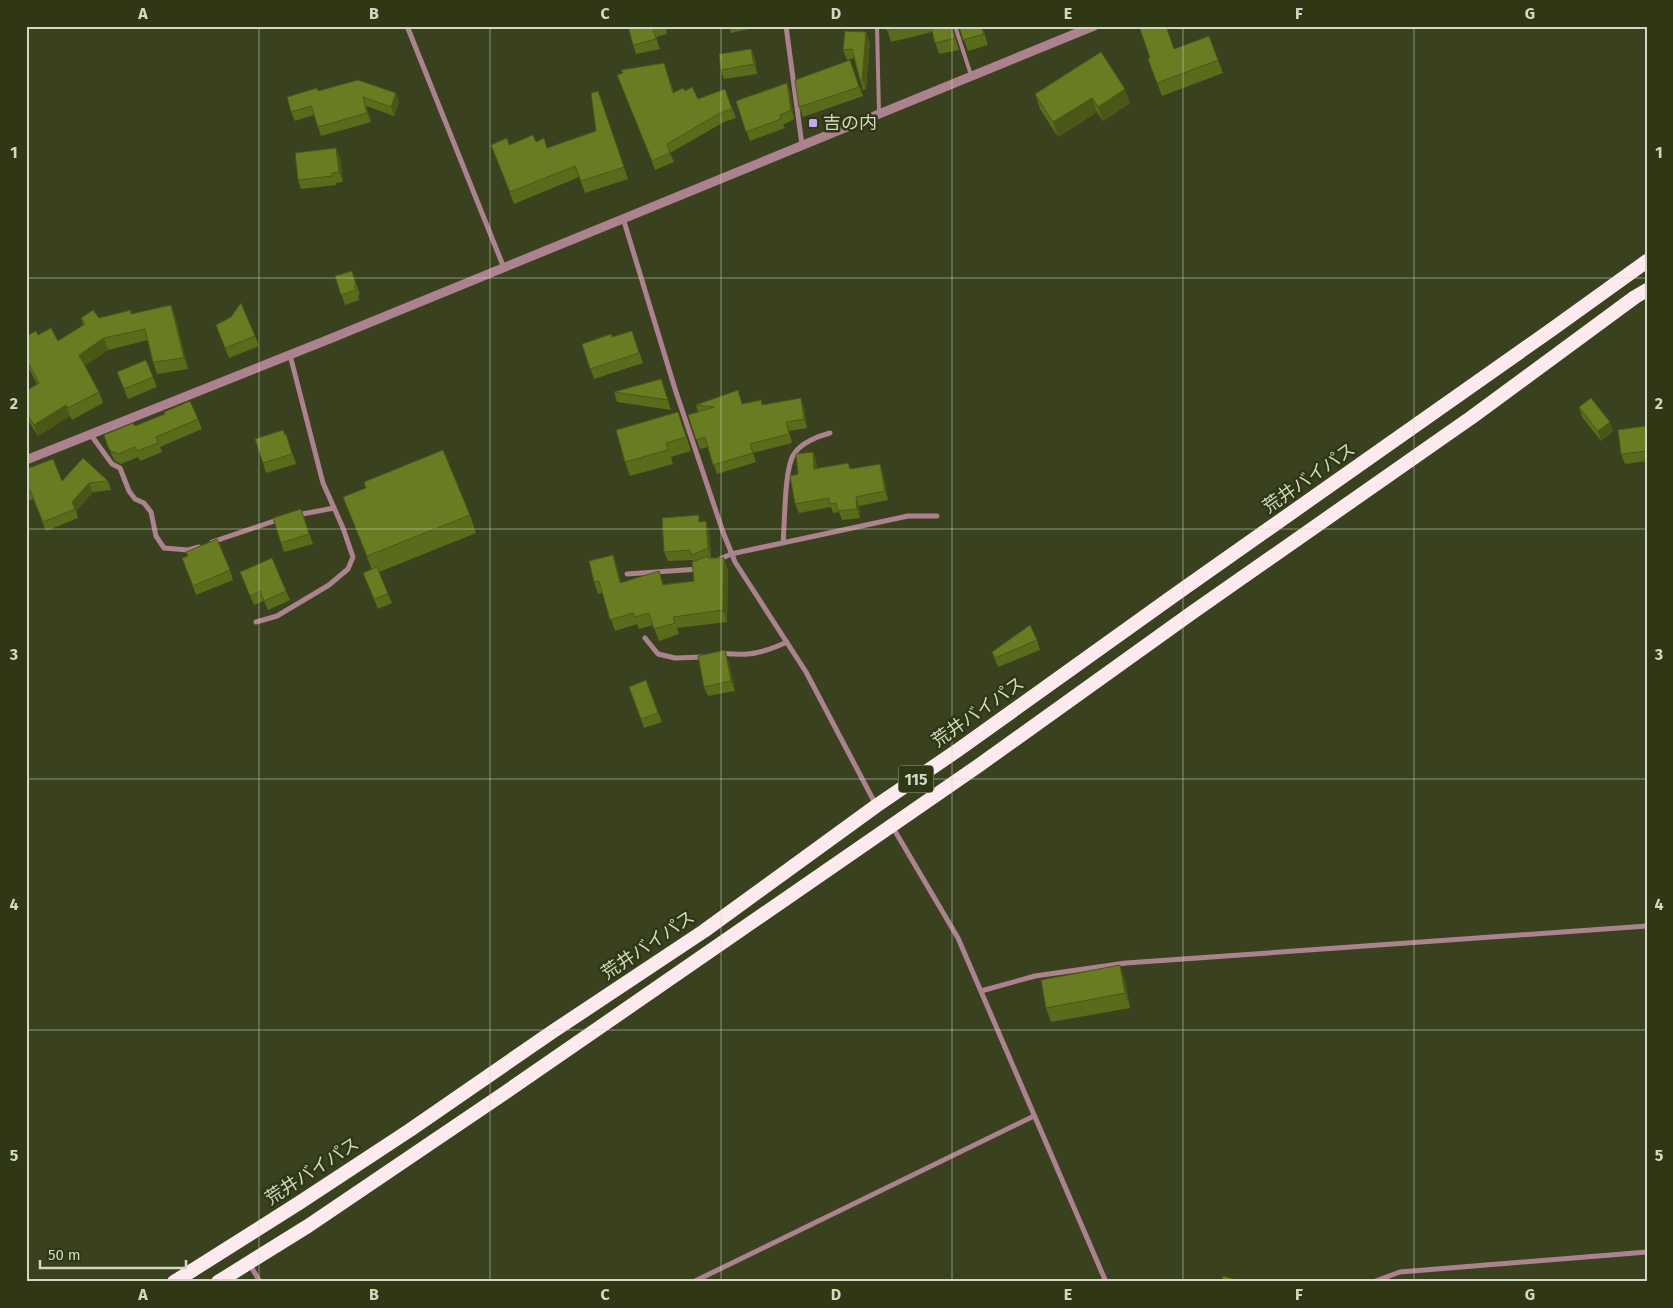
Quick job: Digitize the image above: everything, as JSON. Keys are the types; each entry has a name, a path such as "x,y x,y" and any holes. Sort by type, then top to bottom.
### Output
{"highway":[{"name":"荒井バイパス","path":"174,1282 410,1130 552,1032 704,931 876,806 958,750 1647,261"},
{"name":"115","path":"218,1282 308,1226 498,1098 892,825 1472,417 1647,290"}],"street":[{"path":"407,26 504,268"},
{"path":"786,26 802,145"},
{"path":"26,460 290,355 1094,26"},
{"path":"623,218 675,389 731,554 806,672 876,806"},
{"path":"256,622 277,616 330,585 348,569 352,557 343,528 323,482 290,355"},
{"path":"784,543 788,469 794,454 820,436 830,433"},
{"path":"91,435 112,464 120,468 135,499 144,503 151,512 156,536 164,548 188,550 288,516 334,508"},
{"path":"713,562 731,554 908,516 937,516"},
{"path":"627,574 697,570 705,566"},
{"path":"644,638 658,654 675,658 707,657"},
{"path":"714,655 764,652 787,642"},
{"path":"892,825 958,938 1106,1282"},
{"path":"980,991 1035,976 1126,964 1647,926"},
{"path":"694,1282 1034,1116"},
{"path":"1373,1282 1400,1272 1647,1252"},
{"path":"249,1263 260,1282"}],"lane":[{"path":"877,26 880,113"},
{"path":"955,26 971,75"}],"building":[{"path":"628,26 657,26 653,28 656,39 633,45"},
{"path":"886,26 905,26 887,31"},
{"path":"931,26 951,26 955,38 935,43"},
{"path":"959,26 981,26 984,34 963,40"},
{"path":"1139,26 1166,26 1174,49 1209,36 1218,60 1157,83"},
{"path":"845,31 866,32 862,80 860,80 852,49 843,50"},
{"path":"751,49 754,64 721,70 719,54"},
{"path":"1101,52 1125,89 1098,107 1092,98 1053,122 1035,94"},
{"path":"850,60 859,87 799,107 795,80"},
{"path":"664,63 673,93 683,88 685,91 692,87 698,99 725,89 732,109 720,113 667,144 670,153 652,161 617,75 623,73 621,70"},
{"path":"358,80 396,93 391,107 363,97 367,113 318,127 311,106 291,112 287,97 317,88 318,91"},
{"path":"787,83 791,110 780,115 781,119 746,132 736,101"},
{"path":"598,91 624,167 581,181 575,166 510,192 491,145 507,138 509,145 533,135 536,142 544,138 547,148 596,131 591,93"},
{"path":"336,148 339,172 332,173 332,176 298,180 295,153"},
{"path":"352,271 356,290 341,295 335,276"},
{"path":"241,303 255,336 225,348 216,325 231,317"},
{"path":"171,305 184,358 153,362 145,329 104,338 79,355 99,392 68,408 66,405 34,425 26,412 26,391 39,383 26,359 26,336 36,331 38,335 51,328 58,341 85,324 81,318 93,310 99,318 131,310 131,314"},
{"path":"632,331 639,353 590,369 582,344 611,334 612,337"},
{"path":"146,360 153,377 124,389 117,372"},
{"path":"661,379 668,400 614,392"},
{"path":"738,390 742,404 761,400 762,405 801,398 804,419 786,422 789,434 750,444 753,453 713,465 705,437 696,440 688,415 714,407 696,405"},
{"path":"1591,398 1610,422 1598,431 1579,407"},
{"path":"190,401 198,419 156,437 158,443 137,451 135,447 118,454 111,451 108,447 104,435 133,423 135,426"},
{"path":"678,412 686,437 666,443 668,450 625,462 616,430"},
{"path":"1645,426 1647,451 1621,454 1618,430"},
{"path":"283,430 292,454 263,463 255,439"},
{"path":"443,450 470,515 367,556 343,497 366,488 364,482"},
{"path":"813,452 814,469 848,463 850,469 880,464 885,491 856,497 857,509 838,511 836,503 830,504 829,498 795,504 790,476 798,474 796,454"},
{"path":"83,458 108,481 89,483 72,502 75,509 43,522 30,490 26,491 26,469 53,459 62,481"},
{"path":"301,509 309,534 281,543 273,518"},
{"path":"699,515 699,522 706,521 708,548 692,555 690,550 664,552 662,518"},
{"path":"217,539 230,570 193,586 182,558 188,556 186,552"},
{"path":"613,555 620,583 659,571 663,585 694,581 692,562 708,556 708,558 724,558 723,610 673,617 675,623 654,629 649,613 635,617 633,613 610,620 599,581 594,582 589,561"},
{"path":"272,558 286,591 264,601 260,591 250,596 240,572"},
{"path":"377,567 388,594 374,599 363,573"},
{"path":"1030,625 1037,640 995,658 992,652"},
{"path":"725,650 731,681 704,687 698,656"},
{"path":"646,680 658,713 641,719 629,687"},
{"path":"1120,965 1125,993 1046,1008 1041,980"},
{"path":"1223,1276 1237,1280 1236,1282 1221,1282"}],"place":[{"name":"吉の内","path":"813,123"}]}
